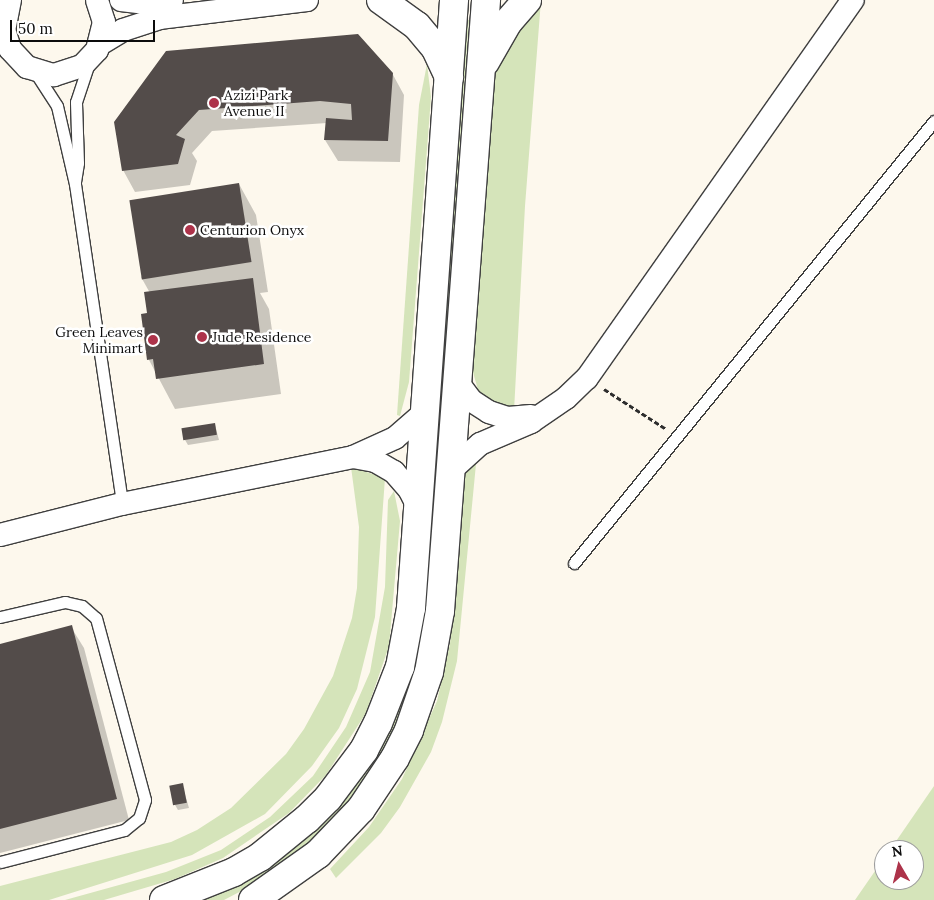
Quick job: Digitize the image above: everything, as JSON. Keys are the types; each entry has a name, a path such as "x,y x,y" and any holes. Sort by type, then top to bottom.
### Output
{"street":[{"path":"10,0 4,30 8,54 34,71 64,74 123,30 159,18 306,0"},
{"path":"0,8 10,0"},
{"path":"95,52 104,22 97,0"},
{"path":"121,0 172,0"},
{"path":"381,0 418,26 436,49 449,77"},
{"path":"164,900 234,872 284,839 328,798 364,750 390,695 407,638 454,0"},
{"path":"268,896 318,854 361,809 395,758 409,730 423,694 436,641 486,0"},
{"path":"480,75 497,39 527,0"},
{"path":"449,472 480,444 542,414 566,398 587,378 853,0"},
{"path":"456,380 472,401 493,414 518,418 542,414"},
{"path":"5,533 122,504 353,457 395,438 424,413"},
{"path":"353,457 375,461 394,472 409,489 418,507"}],"lane":[{"path":"75,184 78,162 76,102 95,52"},
{"path":"34,71 57,106 75,184 122,504"},
{"path":"574,563 934,121"},
{"path":"0,617 64,602 82,606 96,618 145,800 139,818 124,830 0,862"}],"path":[{"path":"587,378 678,436"}],"green space":[{"path":"541,0 525,206 514,411 506,411 479,393 472,369 496,64 531,8"},
{"path":"465,20 469,20 426,615 414,676 392,735 377,762 359,789 318,836 247,888 224,900 198,900 219,891 396,708"},
{"path":"427,64 431,97 409,382 400,416 397,415 419,105"},
{"path":"471,461 476,464 457,661 442,722 431,752 400,807 381,833 336,878 330,869 369,827 402,779 437,701 450,644 463,480"},
{"path":"351,467 385,478 375,617 357,689 339,728 312,766 265,814 192,855 49,900 0,900 0,886 171,842 197,830 231,808 286,754 304,729 333,676 352,618 357,588 359,527"},
{"path":"394,491 400,521 389,646 366,713 326,775 289,813 223,858 175,879 104,900 65,900 166,872 221,850 270,817 313,776 346,727 370,672 385,587 388,500"},
{"path":"934,786 934,900 855,900 874,872 874,890 924,890 924,840 897,840"}],"building":[{"name":"Azizi Park Avenue II","path":"358,34 393,73 388,141 324,140 326,118 352,120 351,104 320,101 199,110 176,135 185,139 178,164 122,171 114,122 166,51"},
{"name":"Centurion Onyx","path":"239,183 252,262 142,279 129,200"},
{"name":"Jude Residence","path":"253,278 264,364 156,379 153,359 147,360 141,314 147,313 144,292"},
{"path":"215,423 217,435 183,440 181,428"},
{"path":"72,625 117,799 0,829 0,644"},
{"path":"183,783 187,803 173,805 169,786"}],"place":[{"name":"Azizi Park Avenue II","path":"214,103"},
{"name":"Centurion Onyx","path":"190,230"},
{"name":"Jude Residence","path":"202,337"},
{"name":"Green Leaves Minimart","path":"153,340"}]}
